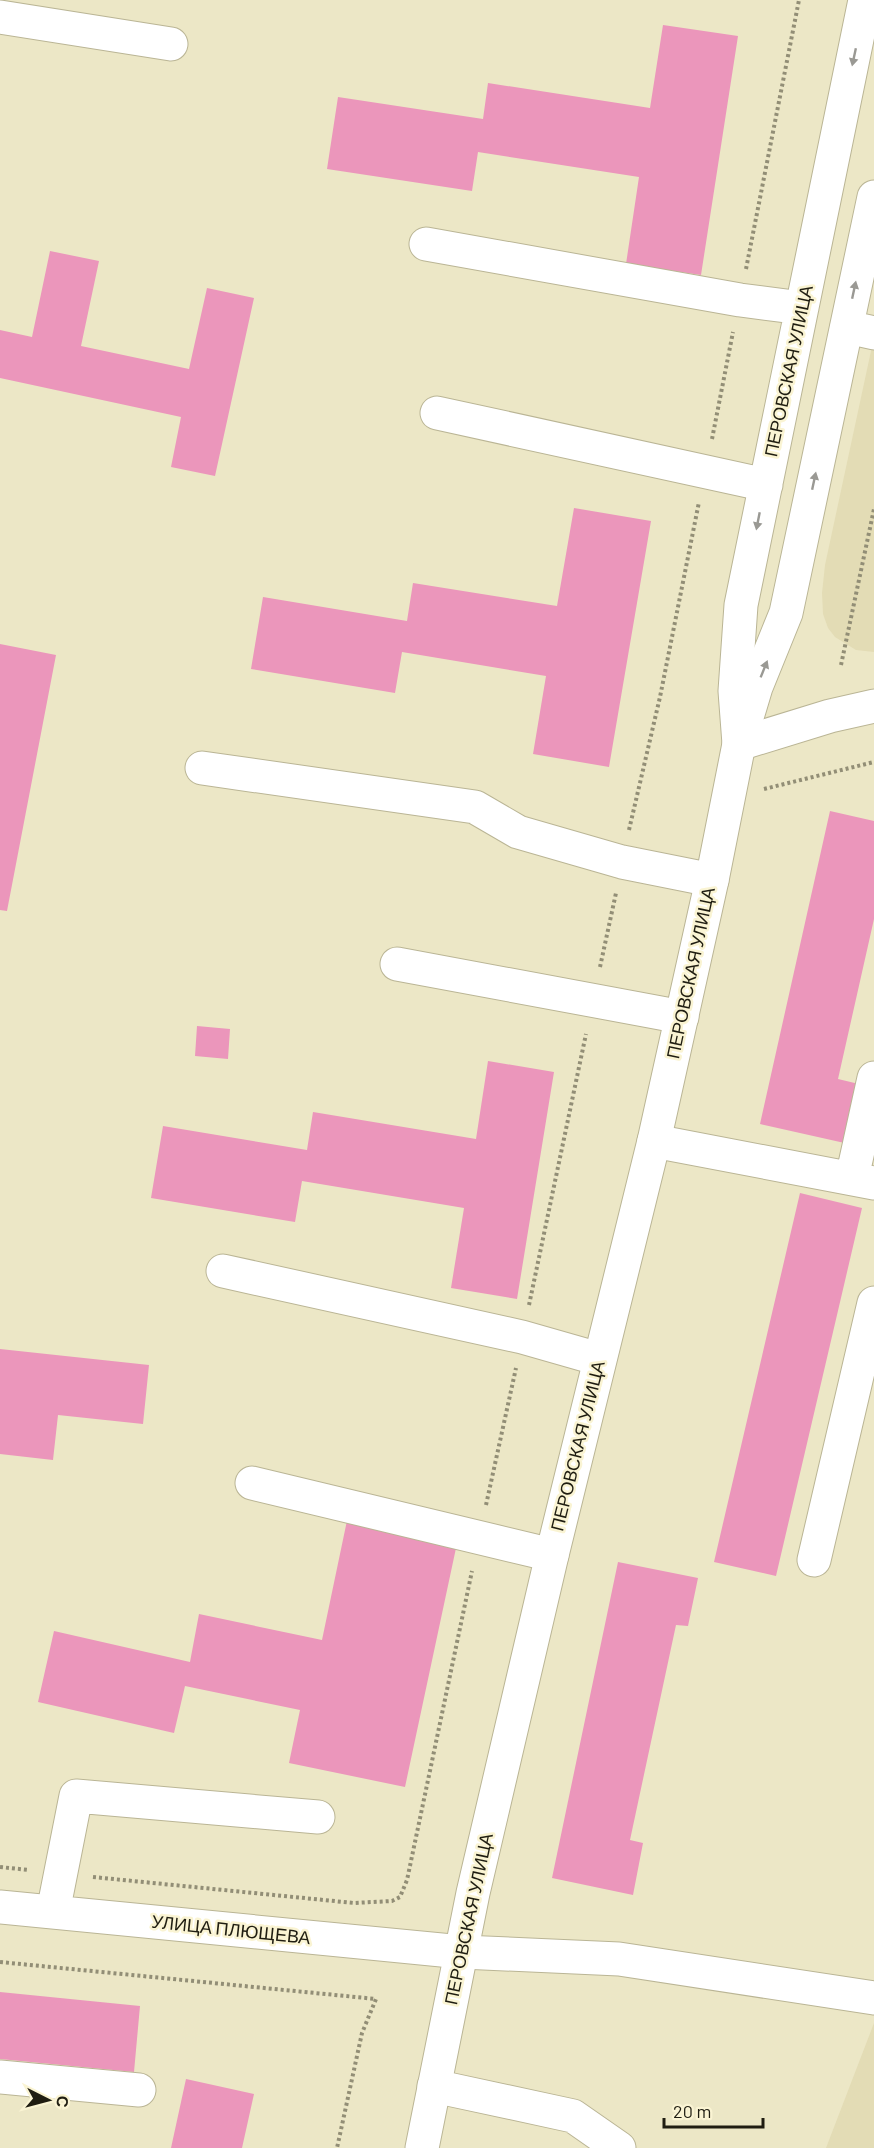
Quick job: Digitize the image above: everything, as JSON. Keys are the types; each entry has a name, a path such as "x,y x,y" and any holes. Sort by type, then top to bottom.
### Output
{"main road":[{"name":"ПЕРОВСКАЯ УЛИЦА","path":"739,744 735,691 741,605 865,0"},
{"path":"0,17 171,44"},
{"name":"ПЕРОВСКАЯ УЛИЦА","path":"422,2148 473,1893 599,1359 654,1141 712,880 739,744 756,687 786,613 860,330 874,197"},
{"path":"426,244 740,300 802,308"},
{"path":"437,413 766,484"},
{"path":"739,744 830,716 874,706"},
{"path":"202,768 475,807 518,832 622,862 712,880"},
{"path":"397,964 682,1017"},
{"path":"654,1141 863,1180 874,1078"},
{"path":"223,1271 522,1337 599,1359"},
{"path":"814,1560 874,1303"},
{"path":"252,1483 552,1555"},
{"path":"53,1912 75,1796 318,1817"},
{"name":"УЛИЦА ПЛЮЩЕВА","path":"0,1907 462,1952 619,1959 874,1998"},
{"path":"0,2077 139,2090"},
{"path":"434,2086 573,2116 619,2148"}],"path":[{"path":"0,1867 354,1903 383,1902 400,1897 407,1880 642,768 660,697 800,0"},
{"path":"841,665 874,508"},
{"path":"762,790 874,762"},
{"path":"0,1962 376,1999 362,2033 337,2148"}],"shaded area":[{"path":"874,337 874,652 856,650 835,637 828,628 823,614 822,593 825,565"},
{"path":"874,2023 874,2148 826,2148"}],"building":[{"path":"663,25 738,36 701,275 626,264 639,177 478,152 472,191 327,169 338,97 483,119 488,83 650,108"},
{"path":"50,251 99,261 81,346 189,369 207,288 254,298 215,476 171,467 181,417 0,378 0,330 32,337"},
{"path":"574,508 651,521 609,767 533,754 546,676 402,652 395,693 251,669 263,597 407,621 413,583 557,606"},
{"path":"0,644 56,655 7,911 0,910"},
{"path":"830,811 874,821 874,919 838,1079 863,1085 849,1144 760,1124"},
{"path":"197,1026 230,1029 228,1059 195,1056"},
{"path":"488,1061 554,1072 517,1299 451,1288 464,1208 302,1181 295,1222 151,1198 163,1126 307,1150 313,1112 476,1139"},
{"path":"800,1193 862,1208 776,1576 714,1562"},
{"path":"0,1349 149,1365 143,1424 58,1415 53,1460 0,1454"},
{"path":"349,1511 459,1534 405,1787 289,1763 300,1710 185,1686 174,1733 38,1702 54,1631 190,1662 199,1614 322,1640"},
{"path":"618,1562 698,1578 688,1626 676,1625 630,1840 643,1843 633,1895 552,1878"},
{"path":"0,1992 140,2006 134,2072 0,2059"},
{"path":"186,2079 254,2094 242,2148 171,2148"}]}
